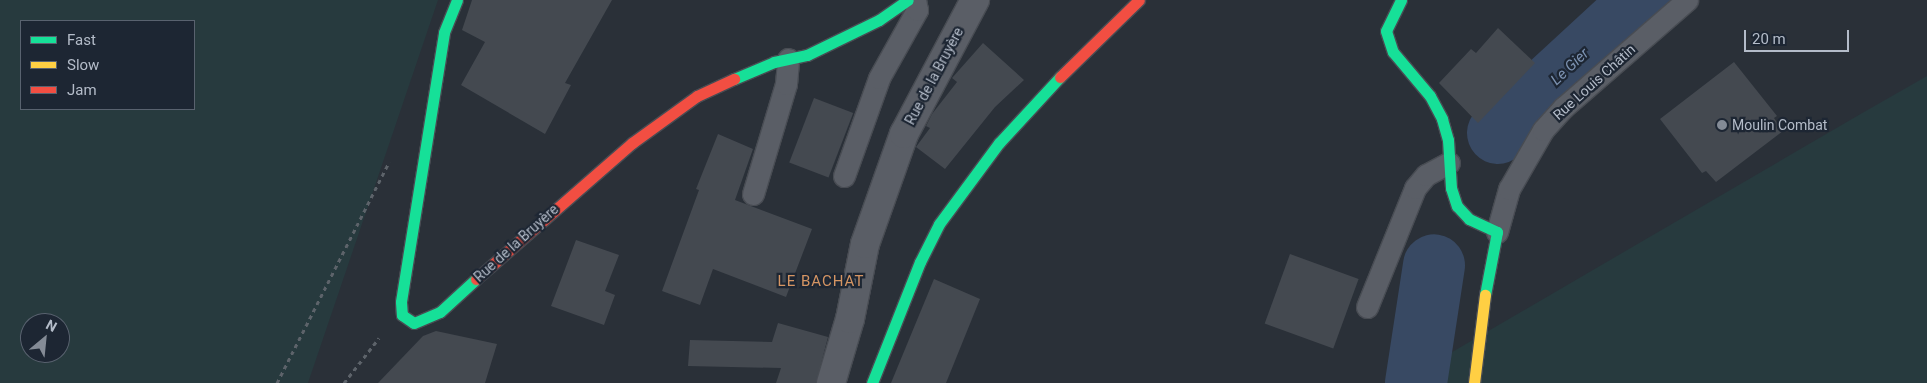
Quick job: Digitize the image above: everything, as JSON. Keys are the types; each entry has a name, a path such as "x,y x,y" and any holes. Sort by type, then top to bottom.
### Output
{"street":[{"path":"402,315 402,289 444,33 457,0"},
{"name":"Rue de la Bruyère","path":"402,315 414,323 440,312 569,195 632,143 697,96 774,62 807,55 871,24 908,0"},
{"name":"Rue de la Bruyère","path":"831,383 850,319 865,244 904,134 975,0"},
{"path":"872,383 920,262 940,224 962,191 999,143 1052,85 1139,0"},
{"path":"1401,0 1393,11 1386,31 1393,52 1430,96 1442,120 1450,163 1451,188 1457,206 1469,219 1497,232 1482,314 1474,383"}],"lane":[{"path":"844,176 879,78 917,10 915,0"},
{"name":"Rue Louis Châtin","path":"1497,232 1509,189 1543,130 1564,106 1687,0"},
{"path":"754,194 786,84 788,59"},
{"path":"1367,307 1415,188 1426,174 1450,163"}],"path":[{"path":"277,383 390,160"},
{"path":"344,383 392,322 402,315"}],"green space":[{"path":"0,0 438,0 308,383 0,383"},
{"path":"1927,76 1927,383 1399,383 1864,112"}],"building":[{"path":"472,0 612,0 565,83 571,85 545,134 461,85 485,42 462,30"},
{"path":"1498,28 1535,63 1478,123 1439,83 1471,49 1476,53"},
{"path":"983,43 1024,80 995,107 945,169 916,147 930,128 926,126 932,114 957,82 952,78"},
{"name":"Moulin Combat","path":"1734,62 1777,116 1774,118 1783,131 1716,182 1706,171 1702,173 1660,119"},
{"path":"814,98 853,113 828,177 789,162"},
{"path":"718,134 753,149 735,200 812,229 786,297 713,269 700,305 662,291 699,190 696,189"},
{"path":"576,240 619,255 605,291 615,295 604,325 551,306"},
{"path":"1290,254 1359,279 1333,349 1265,324"},
{"path":"934,279 980,299 946,383 891,383"},
{"path":"778,323 828,337 816,383 776,383 781,368 688,366 690,340 772,342"},
{"path":"436,331 497,344 485,383 378,383 423,336"}],"waterway":[{"name":"Le Gier","path":"1498,133 1642,0"},
{"name":"Le Gier","path":"1416,383 1434,265"}],"traffic: fast":[{"path":"457,0 444,33 401,302 402,315 414,323 440,312 476,279"},
{"path":"734,79 774,62 807,55 879,20 908,0"},
{"path":"1401,0 1386,31 1393,52 1430,96 1442,119 1448,140 1451,188 1457,206 1469,219 1497,232 1485,295"},
{"path":"872,383 920,262 939,224 999,143 1060,77"}],"traffic: slow":[{"path":"1474,383 1485,295"}],"traffic: jam":[{"path":"1060,77 1139,0"},
{"path":"476,279 632,143 697,96 734,79"}],"place":[{"name":"Moulin Combat","path":"1722,125"}],"district":[{"name":"LE BACHAT","path":"821,282"}]}
